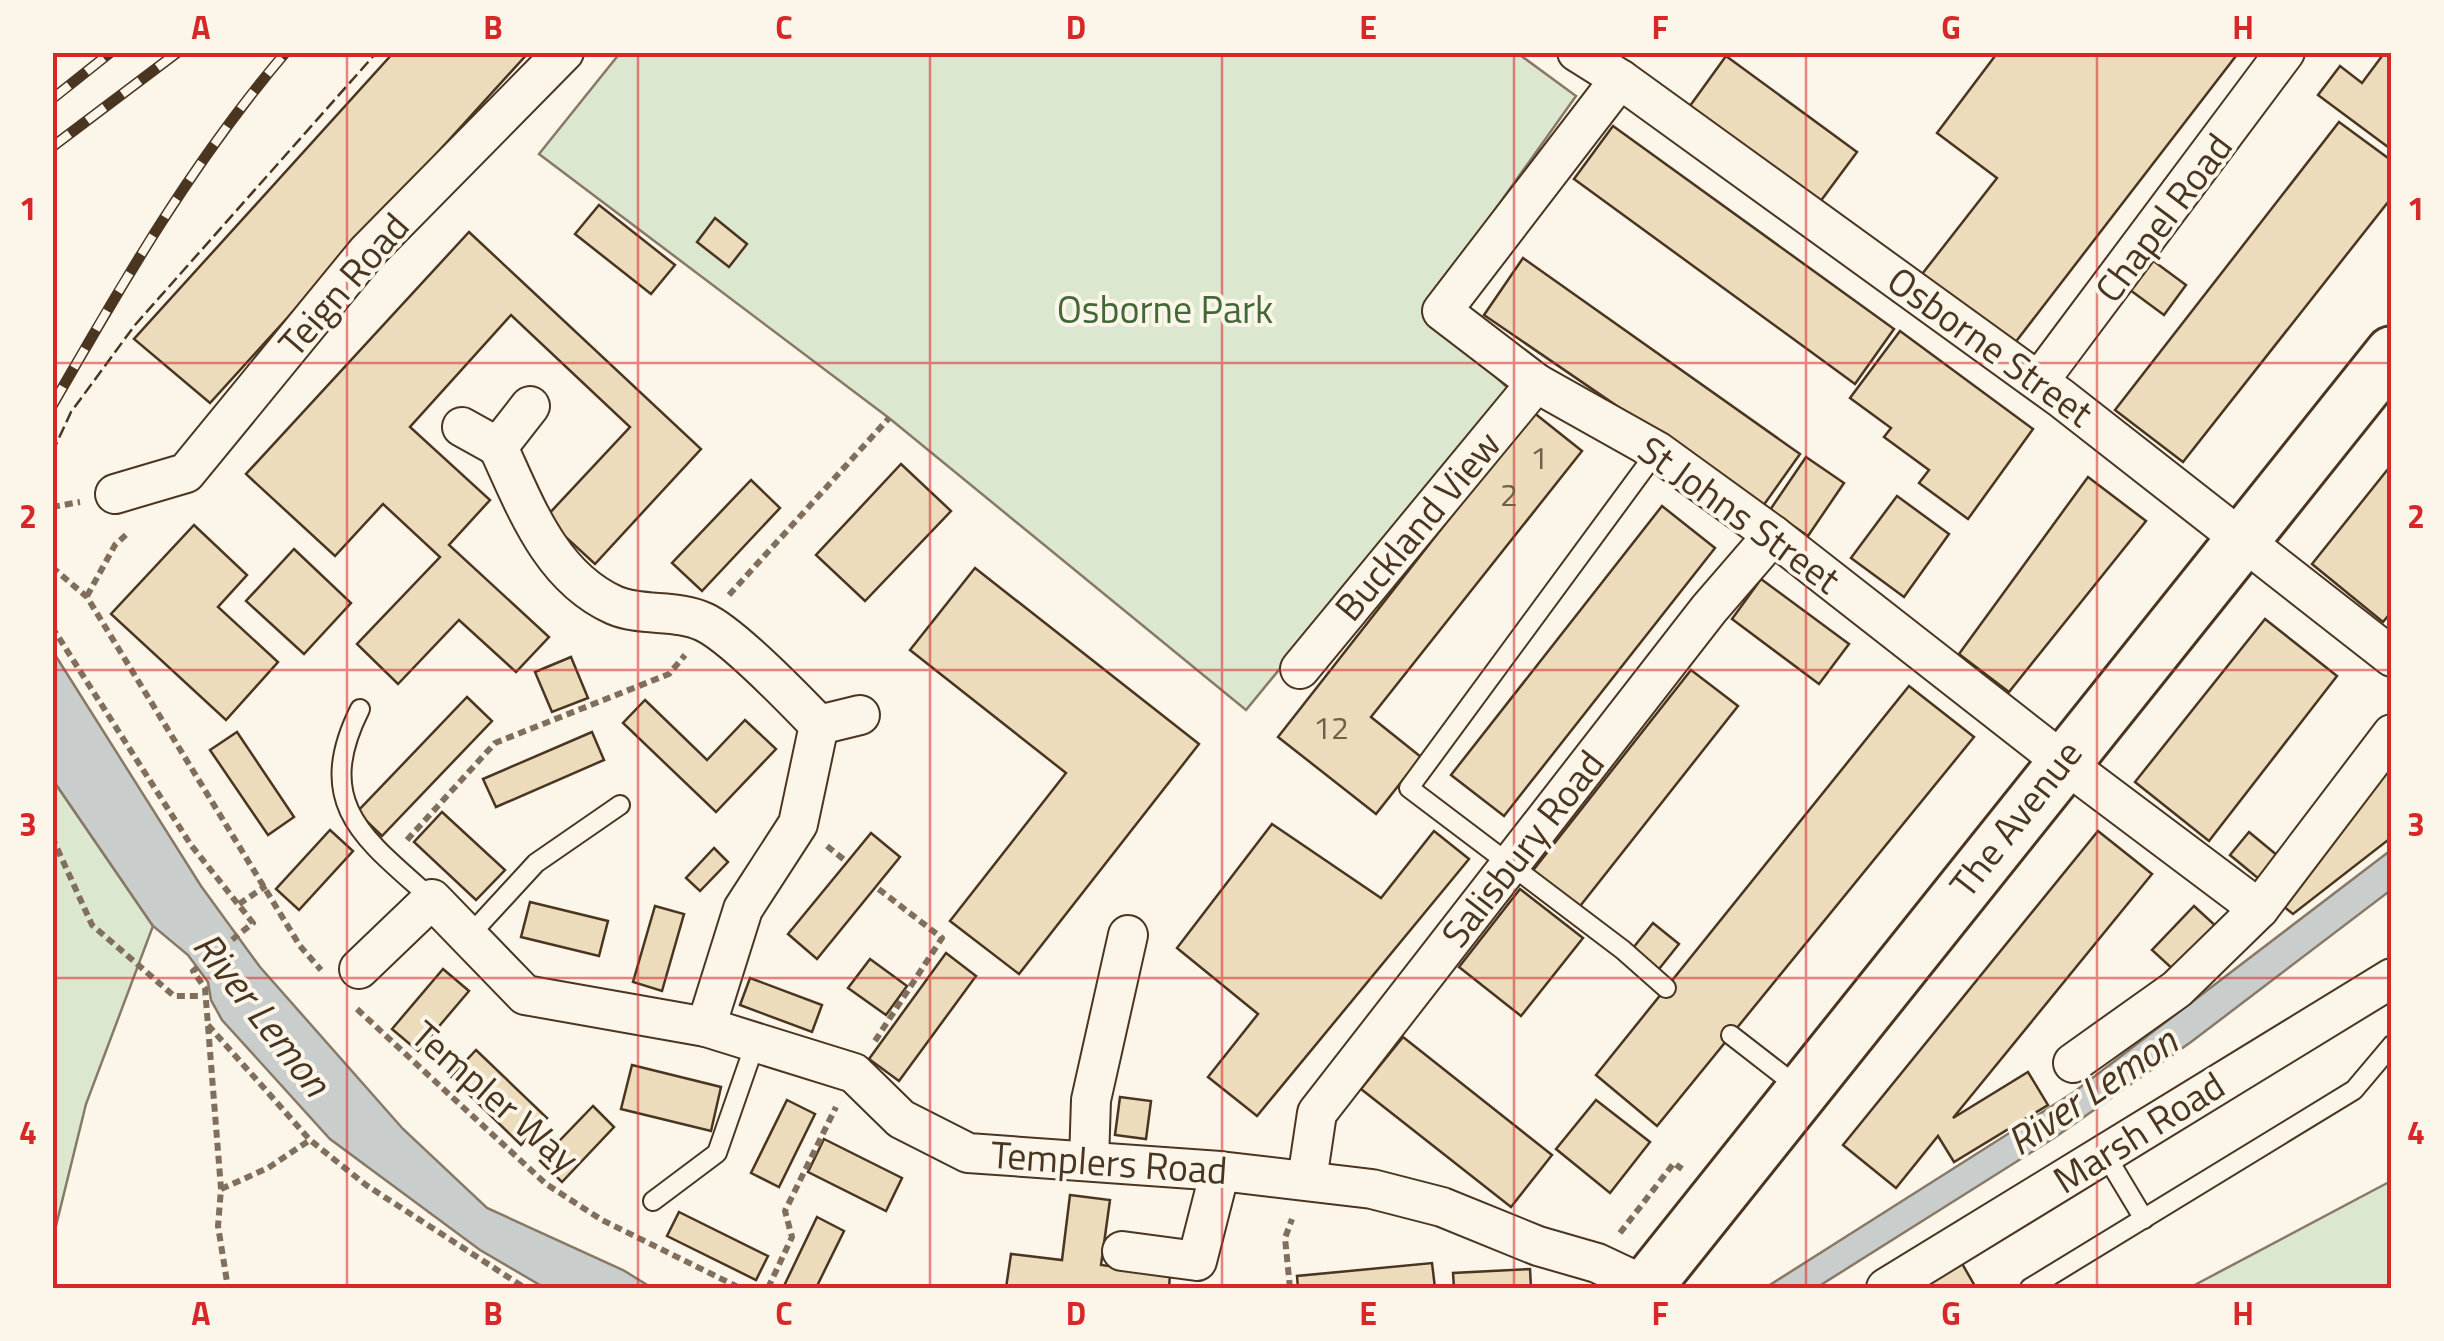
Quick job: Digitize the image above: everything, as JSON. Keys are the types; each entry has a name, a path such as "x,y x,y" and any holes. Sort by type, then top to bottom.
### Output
{"main road":[{"name":"The Avenue","path":"1645,1287 2392,353"}],"street":[{"name":"Teign Road","path":"133,489 186,473 367,252 564,52"},
{"name":"Osborne Street","path":"1577,52 2039,381 2392,657"},
{"name":"Chapel Road","path":"2039,381 2286,52"},
{"name":"St Johns Street","path":"1620,79 1442,311 1536,383 1657,451 1774,534 2062,761 2260,909"},
{"name":"Buckland View","path":"1300,669 1536,383"},
{"path":"498,447 530,406"},
{"path":"462,427 498,447 534,526 555,556 586,586 615,606 704,622 819,725"},
{"name":"Salisbury Road","path":"1307,1180 1316,1114 1708,609 1774,534"},
{"path":"819,725 860,715"},
{"path":"706,1028 743,909 798,824 819,725"},
{"path":"2073,1064 2176,989 2260,909 2392,734"},
{"path":"346,983 432,899"},
{"name":"Templers Road","path":"432,899 525,995 706,1028 854,1073 901,1119 968,1153 1220,1170 1372,1189 1442,1208 1538,1246 1597,1262 1645,1287"},
{"path":"1089,1161 1091,1100 1128,935"},
{"name":"Marsh Road","path":"1886,1288 2392,978"},
{"path":"1122,1251 1196,1261 1220,1170"}],"lane":[{"path":"1657,451 1409,788 1623,950 1666,988"},
{"path":"360,708 344,740 344,799 357,830 432,899"},
{"path":"467,938 536,864 620,805"},
{"path":"1731,1036 1802,1091"},
{"path":"654,1201 717,1154 756,1044"},
{"path":"2030,1288 2354,1090 2392,1046"},
{"path":"2105,1154 2144,1219"}],"path":[{"path":"389,860 494,743 669,674 695,645 688,639 889,418"},
{"path":"87,597 115,545 149,514 133,489"},
{"name":"Templer Way","path":"52,567 87,597 300,946 346,983 546,1184 602,1220 740,1288"},
{"path":"52,627 191,845 252,923 193,971 204,988 221,1189 218,1226 228,1288"},
{"path":"52,837 92,925 174,996 202,996"},
{"path":"239,904 266,886"},
{"path":"768,1288 792,1237 785,1211 854,1073 942,938 876,887"},
{"path":"207,1024 310,1140 366,1185 524,1288"},
{"path":"221,1189 268,1168 310,1140"},
{"path":"1597,1262 1674,1163"},
{"path":"1290,1288 1286,1238 1307,1180"}],"green space":[{"name":"Osborne Park","path":"1516,52 1576,96 1423,311 1509,389 1246,710 889,418 539,154 620,53"},
{"path":"53,780 153,926 86,1104 53,1238"},
{"path":"2391,1181 2391,1288 2189,1288"}],"water":[{"name":"River Lemon","path":"52,650 201,886 260,967 403,1129 487,1208 623,1270 652,1288 545,1288 480,1250 330,1139 222,1020 211,1000 208,982 188,955 153,926 53,780"},
{"name":"River Lemon","path":"2391,850 2391,890 2191,1042 2054,1138 1816,1288 1765,1288 2074,1092"}],"building":[{"path":"394,52 529,52 210,403 134,339"},
{"path":"1998,52 2239,52 2011,348 1919,278 1997,178 1937,133"},
{"path":"2385,52 2392,52 2392,150 2318,95 2340,66 2362,83"},
{"path":"1726,56 1857,152 1817,206 1687,110"},
{"path":"2339,122 2392,161 2392,197 2183,462 2115,410"},
{"path":"1613,126 1894,329 1855,384 1574,179"},
{"path":"599,205 675,265 651,294 575,234"},
{"path":"715,218 747,244 729,267 697,242"},
{"path":"469,232 701,449 595,564 545,518 630,427 511,315 410,427 490,500 449,545 549,637 516,672 459,620 398,684 357,644 440,557 383,504 335,556 246,474"},
{"path":"2148,257 2186,285 2164,315 2126,287"},
{"path":"1523,258 1800,454 1763,506 1484,315"},
{"path":"1900,331 2033,429 1968,519 1919,483 1929,470 1884,437 1891,428 1850,398"},
{"path":"1533,412 1582,451 1371,717 1421,757 1376,814 1278,737"},
{"path":"1806,457 1844,483 1808,536 1770,510"},
{"path":"901,464 951,511 865,601 816,555"},
{"path":"2392,464 2392,611 2383,622 2312,564"},
{"path":"2088,477 2146,521 2009,692 1959,654"},
{"path":"751,480 780,508 702,591 672,563"},
{"path":"1897,496 1949,534 1904,597 1851,558"},
{"path":"1662,506 1715,548 1504,816 1451,775"},
{"path":"194,525 247,575 218,607 278,662 226,720 111,614"},
{"path":"294,549 351,603 304,654 246,601"},
{"path":"975,568 1199,744 1019,974 950,921 1066,773 910,650"},
{"path":"1761,579 1849,644 1819,684 1732,619"},
{"path":"2265,619 2337,676 2209,841 2135,782"},
{"path":"571,657 588,698 552,712 535,672"},
{"path":"1691,670 1738,706 1577,910 1531,873"},
{"path":"1909,686 1974,737 1657,1126 1596,1075"},
{"path":"467,697 492,721 382,836 357,812"},
{"path":"645,700 707,760 745,720 776,749 716,812 623,723"},
{"path":"237,732 294,817 268,835 210,750"},
{"path":"592,732 604,760 496,807 483,779"},
{"path":"2392,755 2392,837 2293,914 2277,901"},
{"path":"442,812 505,870 476,900 414,842"},
{"path":"1272,824 1381,898 1434,831 1469,859 1257,1116 1208,1077 1258,1014 1177,948"},
{"path":"330,830 353,851 299,910 276,889"},
{"path":"2098,831 2152,874 1953,1118 2028,1072 2048,1105 1954,1162 1938,1136 1896,1188 1843,1145"},
{"path":"2249,832 2278,856 2259,879 2230,855"},
{"path":"871,833 900,857 817,959 788,934"},
{"path":"714,848 728,862 700,891 686,878"},
{"path":"1520,889 1583,938 1521,1016 1459,967"},
{"path":"530,902 608,921 599,956 521,937"},
{"path":"655,906 684,914 662,991 633,982"},
{"path":"2194,906 2218,928 2177,973 2152,950"},
{"path":"1653,923 1679,944 1659,969 1633,948"},
{"path":"946,953 976,976 899,1081 869,1059"},
{"path":"870,959 907,986 886,1015 848,988"},
{"path":"443,969 469,991 418,1051 392,1029"},
{"path":"750,978 822,1005 812,1032 740,1005"},
{"path":"1403,1037 1552,1155 1511,1207 1361,1089"},
{"path":"476,1050 547,1118 521,1145 451,1077"},
{"path":"632,1065 721,1087 711,1131 621,1109"},
{"path":"1120,1097 1151,1101 1146,1139 1115,1135"},
{"path":"787,1100 815,1114 779,1187 751,1173"},
{"path":"1596,1100 1650,1142 1610,1193 1556,1149"},
{"path":"593,1106 614,1127 562,1182 540,1161"},
{"path":"824,1139 902,1178 886,1211 808,1172"},
{"path":"1070,1195 1110,1200 1101,1265 1170,1274 1169,1288 1006,1288 1011,1254 1062,1260"},
{"path":"679,1212 768,1256 756,1280 667,1236"},
{"path":"817,1217 844,1231 816,1288 783,1288"},
{"path":"1960,1260 1976,1288 1910,1288"},
{"path":"1432,1263 1435,1288 1298,1288 1297,1276"},
{"path":"1530,1269 1531,1288 1454,1288 1453,1273"}],"railway":[{"path":"52,99 111,52"},
{"path":"52,147 178,52"},
{"path":"52,406 190,179 286,52"}],"fence":[{"path":"52,453 71,412 135,325 377,52"}]}
